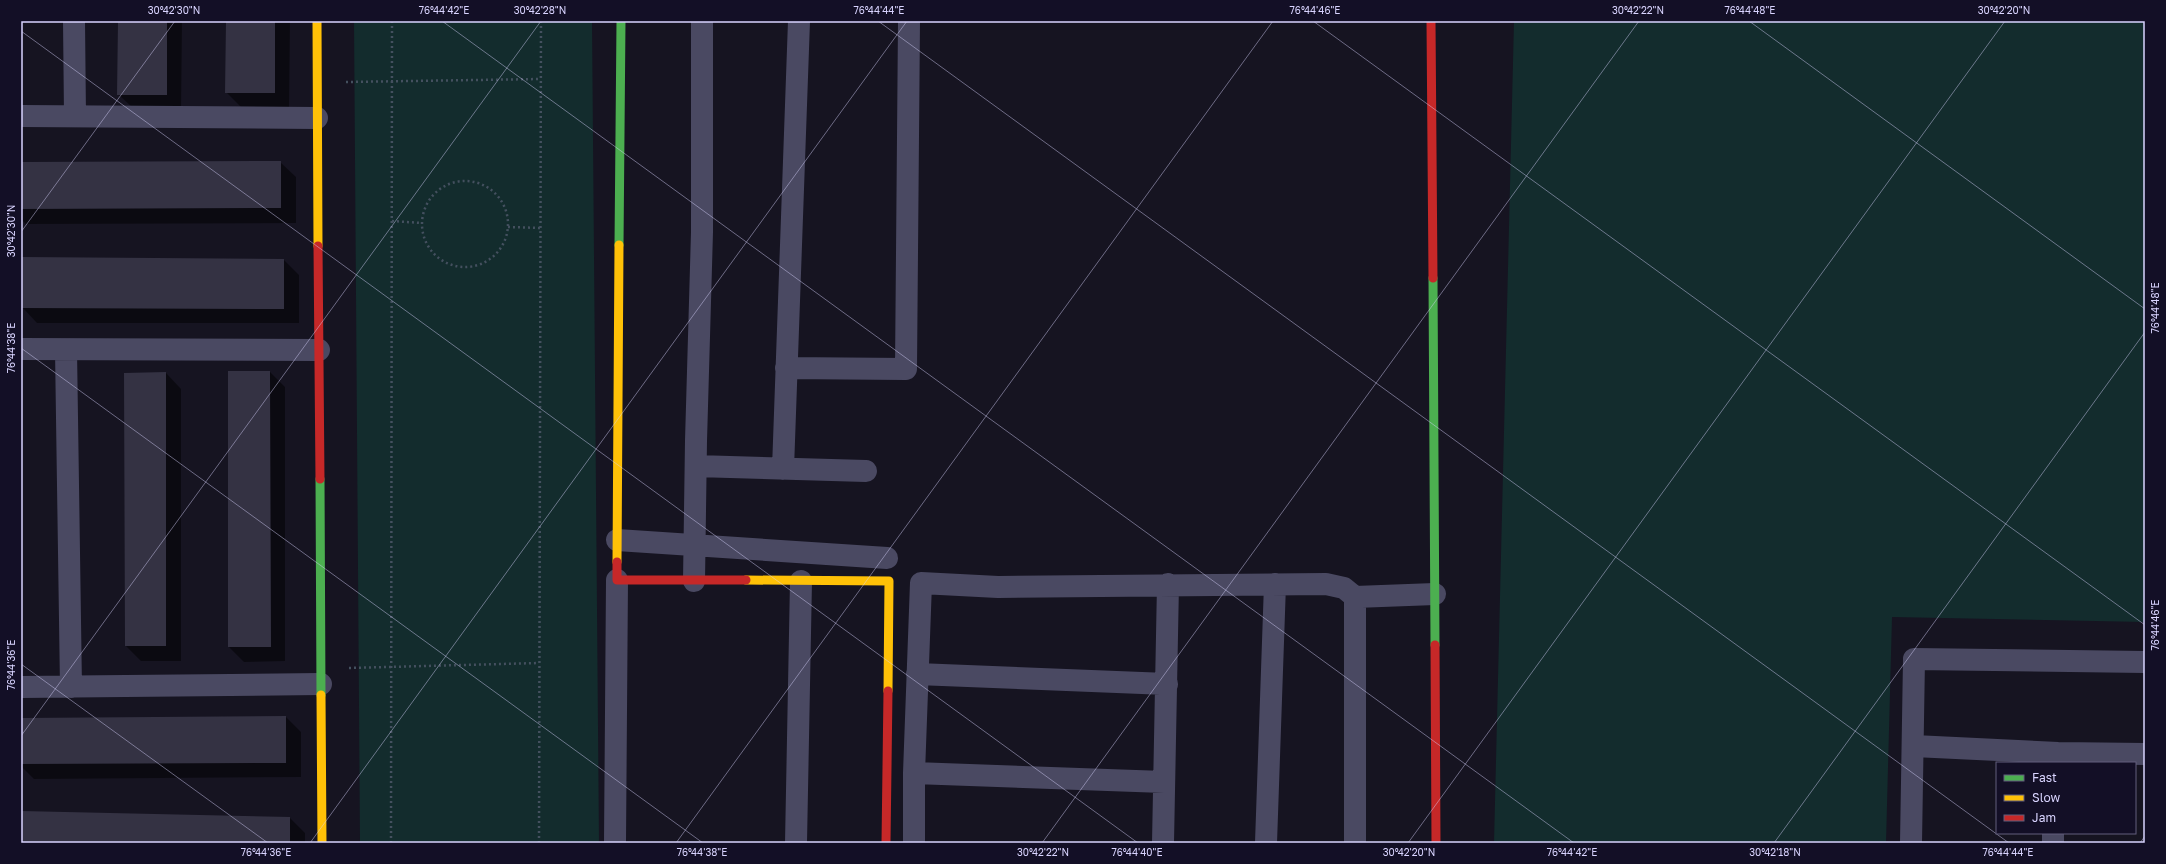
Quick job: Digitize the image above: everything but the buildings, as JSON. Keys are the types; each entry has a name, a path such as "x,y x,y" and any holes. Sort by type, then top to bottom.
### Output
{"street":[{"path":"74,21 74,116"},
{"path":"317,21 322,843"},
{"path":"615,843 621,21"},
{"path":"694,581 702,232 702,21"},
{"path":"783,469 799,21"},
{"path":"786,368 906,369 909,21"},
{"path":"1431,21 1436,843"},
{"path":"21,116 317,118"},
{"path":"21,349 319,350"},
{"path":"66,350 71,687"},
{"path":"696,466 866,471"},
{"path":"617,540 887,558"},
{"path":"617,580 889,581 886,843"},
{"path":"796,843 801,581"},
{"path":"914,843 914,774 921,583 998,587 1168,584 1326,584 1344,588 1355,597 1434,594"},
{"path":"1163,843 1168,584"},
{"path":"1266,843 1275,584"},
{"path":"1355,597 1355,843"},
{"path":"1911,843 1914,746 1914,659 2145,662"},
{"path":"917,674 1167,684"},
{"path":"21,687 71,687 321,677"},
{"path":"1914,746 2058,758 2145,754"},
{"path":"914,774 1164,782"}],"path":[{"path":"391,843 392,21"},
{"path":"539,843 541,21"},
{"path":"317,83 541,79"},
{"path":"467,180 482,183 495,192 504,204 509,218 508,227 508,233 503,246 494,257 483,264 470,268 456,267 443,262 433,254 425,242 422,223 428,201 439,190 452,183 467,180"},
{"path":"392,221 422,223"},
{"path":"508,227 540,228"},
{"path":"321,677 391,667 539,663"}],"green space":[{"path":"354,21 592,21 599,843 360,843"},
{"path":"1514,21 2145,21 2145,622 1892,617 1886,843 1494,843"}],"traffic: fast":[{"path":"619,245 621,21"},
{"path":"1433,278 1435,645"},
{"path":"320,479 321,695"}],"traffic: slow":[{"path":"317,21 318,246"},
{"path":"617,562 619,245"},
{"path":"746,580 889,581 888,691"},
{"path":"321,695 322,843"}],"traffic: jam":[{"path":"1431,21 1433,278"},
{"path":"318,246 320,479"},
{"path":"617,562 617,580 746,580"},
{"path":"1435,645 1436,843"},
{"path":"886,843 888,691"}]}
